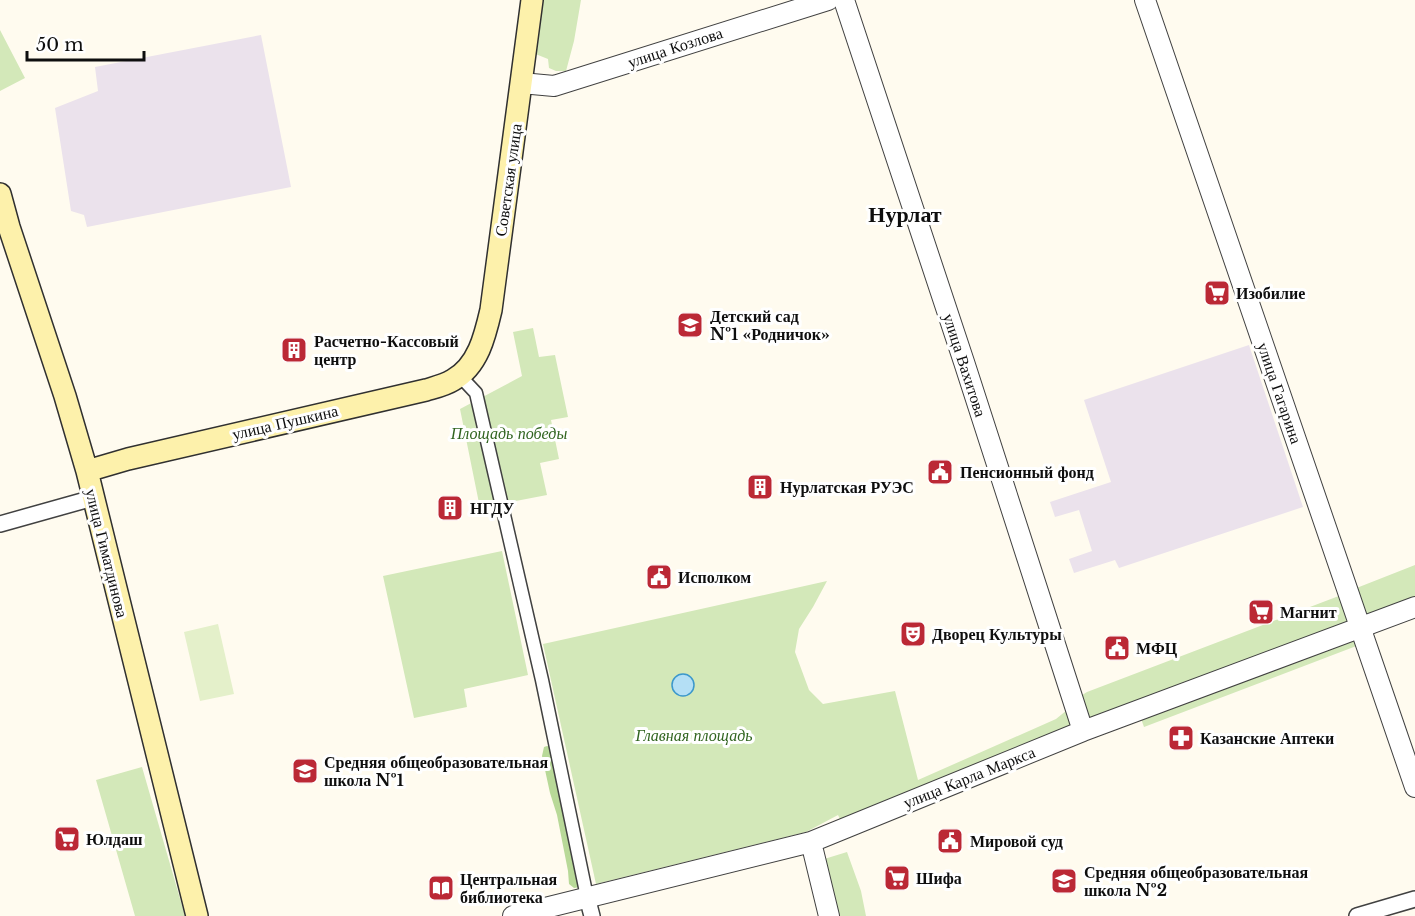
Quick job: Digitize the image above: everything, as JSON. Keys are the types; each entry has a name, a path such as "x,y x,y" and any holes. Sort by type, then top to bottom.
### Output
{"main road":[{"name":"Советская улица","path":"475,358 483,340 491,310 532,0"},
{"name":"улица Гиматдинова","path":"0,194 87,471 197,916"},
{"name":"улица Пушкина","path":"87,471 128,459 447,384 460,376 475,358"}],"street":[{"name":"улица Козлова","path":"521,83 554,86 828,0"},
{"name":"улица Вахитова","path":"844,0 961,352 1083,731"},
{"name":"улица Гагарина","path":"1145,0 1415,787"},
{"path":"460,376 476,393 542,680 589,907"},
{"path":"0,524 93,498"},
{"name":"улица Карла Маркса","path":"513,916 589,907 811,842 1083,731 1415,607"},
{"path":"811,842 829,916"},
{"path":"1357,916 1415,899"}],"shaded area":[{"path":"261,35 291,187 87,227 84,215 71,211 55,108 98,91 95,67"},
{"path":"1249,345 1303,507 1119,568 1115,560 1074,573 1069,559 1092,551 1079,510 1055,517 1050,502 1111,482 1084,400"}],"green space":[{"path":"539,0 581,0 566,71 549,68 548,59 533,53"},
{"path":"0,30 25,78 0,91"},
{"name":"Площадь победы","path":"533,328 539,357 555,355 568,417 551,420 559,459 540,463 547,495 480,508 460,409 522,376 513,332"},
{"path":"502,551 528,675 464,689 467,707 414,718 383,576"},
{"path":"1415,565 1415,601 1365,620 1354,589"},
{"name":"Главная площадь","path":"827,581 799,629 795,652 809,690 823,704 895,691 918,780 1056,719 1072,706 1080,730 843,825 838,815 806,832 596,884 543,644"},
{"path":"1344,594 1355,624 1088,726 1079,697 1087,692"},
{"path":"218,624 234,694 200,701 184,632"},
{"path":"1356,633 1359,645 1144,727 1139,713"},
{"path":"544,747 552,747 580,887 574,888 569,884 557,815 542,756"},
{"path":"142,767 185,916 135,916 96,780"},
{"path":"847,852 861,891 866,916 835,916 821,860"}],"water":[{"path":"683,674 693,681 694,685 687,695 683,696 673,689 672,685 679,675"}],"place":[{"name":"Изобилие","path":"1217,293"},
{"name":"Детский сад №1 «Родничок»","path":"690,325"},
{"name":"Расчетно-Кассовый центр","path":"294,350"},
{"name":"Пенсионный фонд","path":"940,472"},
{"name":"Нурлатская РУЭС","path":"760,487"},
{"name":"НГДУ","path":"450,508"},
{"name":"Исполком","path":"659,577"},
{"name":"Магнит","path":"1261,612"},
{"name":"Дворец Культуры","path":"913,634"},
{"name":"МФЦ","path":"1117,648"},
{"name":"Казанские Аптеки","path":"1181,738"},
{"name":"Средняя общеобразовательная школа №1","path":"305,771"},
{"name":"Юлдаш","path":"67,839"},
{"name":"Мировой суд","path":"950,841"},
{"name":"Шифа","path":"897,878"},
{"name":"Средняя общеобразовательная школа №2","path":"1064,881"},
{"name":"Центральная библиотека","path":"441,888"}],"district":[{"name":"Нурлат","path":"905,214"}]}
